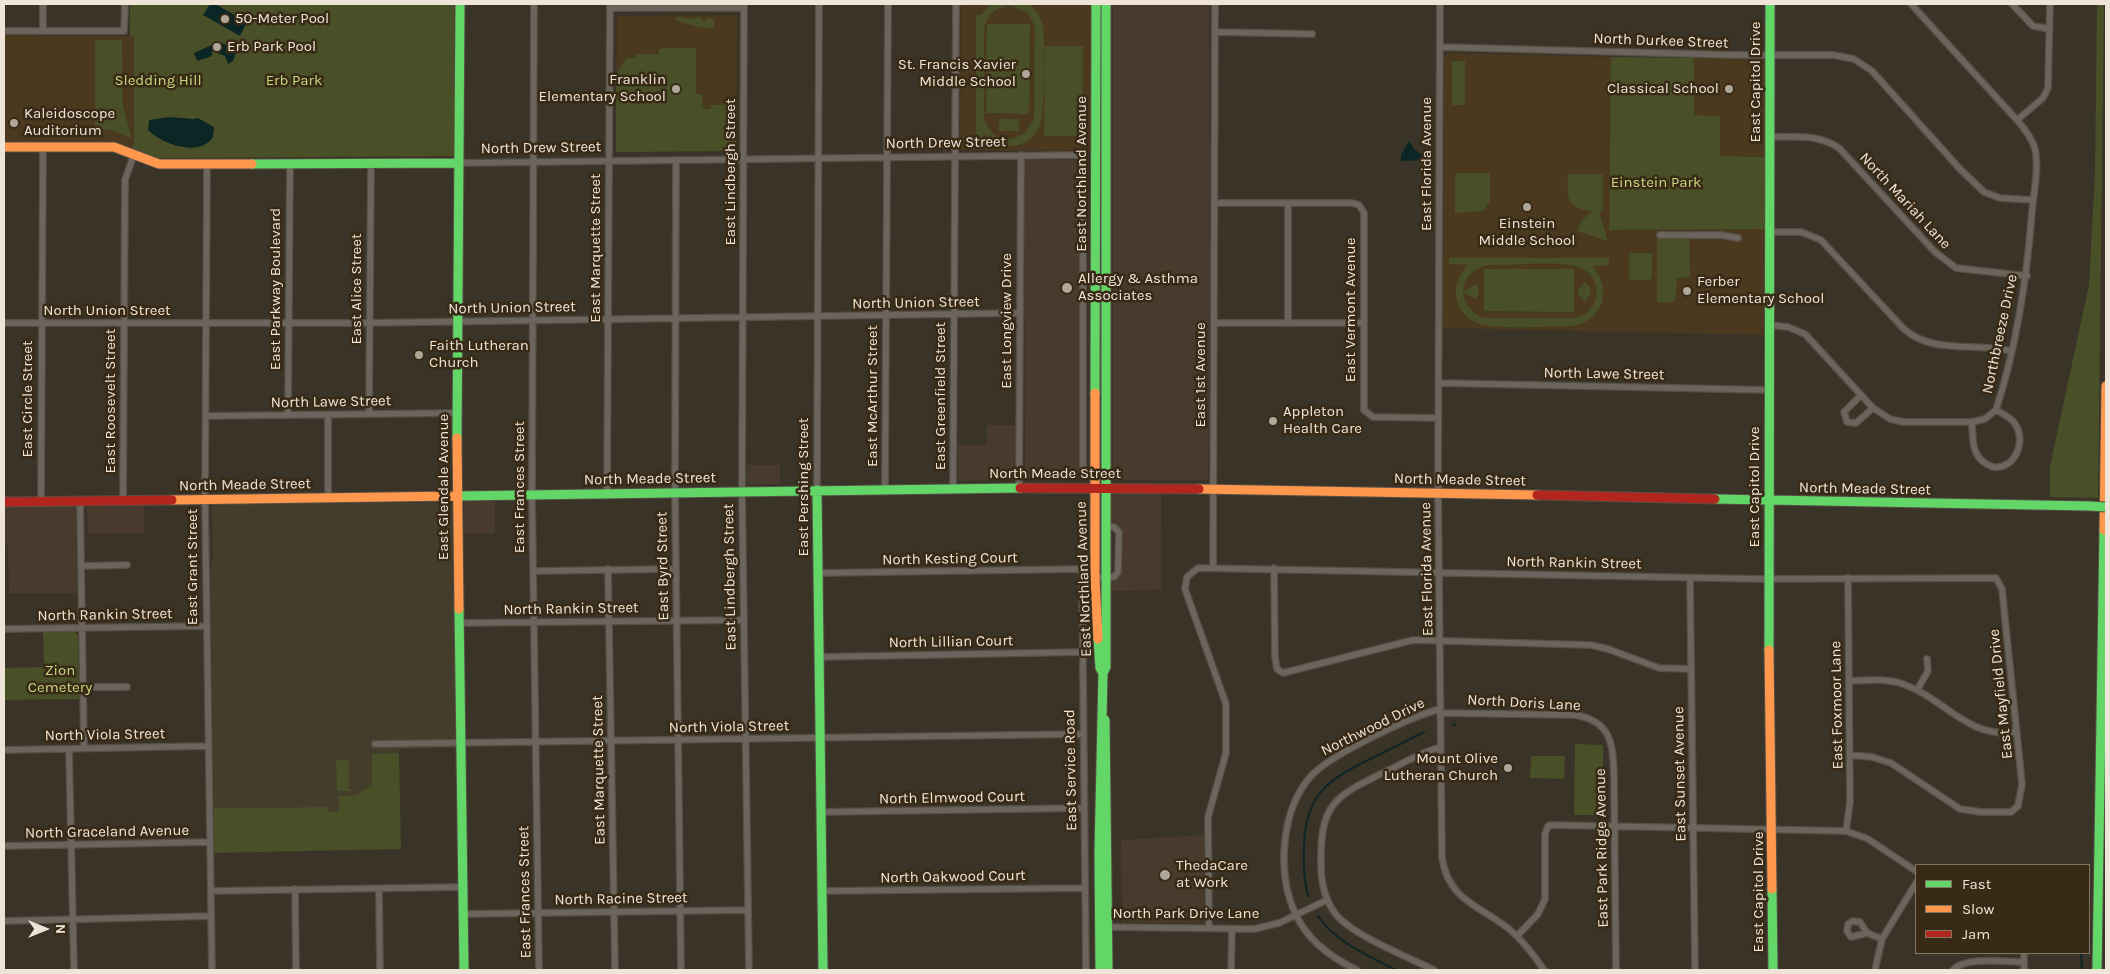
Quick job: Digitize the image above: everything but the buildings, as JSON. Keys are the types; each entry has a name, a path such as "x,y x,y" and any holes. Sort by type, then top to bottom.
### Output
{"main road":[{"name":"East Glendale Avenue","path":"460,4 457,495 464,970"},
{"name":"East Northland Avenue","path":"1096,4 1100,487 1105,526 1106,578 1106,667 1103,673 1103,714 1100,748 1104,927 1108,970"},
{"name":"East Northland Avenue","path":"1103,673 1100,668 1096,578 1100,487 1106,4"},
{"name":"East Capitol Drive","path":"1770,4 1768,579 1773,829 1773,970"},
{"name":"North Drew Street","path":"4,147 114,147 159,164 459,163"},
{"path":"2097,970 2106,386"},
{"name":"North Meade Street","path":"4,502 1100,487 2106,507"},
{"name":"East Pershing Street","path":"816,490 823,970"},
{"name":"East Northland Avenue","path":"1100,970 1104,927"}],"street":[{"path":"43,4 43,32"},
{"path":"4,31 124,31 125,4"},
{"name":"East Frances Street","path":"534,4 532,494 539,970"},
{"name":"East Pershing Street","path":"816,490 819,4"},
{"name":"East McArthur Street","path":"886,489 888,4"},
{"name":"East Greenfield Street","path":"953,488 956,4"},
{"name":"East 1st Avenue","path":"1213,567 1215,4"},
{"name":"East Florida Avenue","path":"1440,4 1438,494 1441,847 1447,879 1463,899 1517,936 1544,970"},
{"name":"Northbreeze Drive","path":"1769,325 1788,327 1805,334 1873,408 1884,416 1904,422 1972,422 1985,419 1996,410 2022,306 2027,276 2036,155 2031,139 2017,120 1911,4"},
{"path":"2012,4 2033,26 2050,29"},
{"path":"2017,120 2043,98 2048,88 2050,4"},
{"path":"610,6 744,6"},
{"name":"East Marquette Street","path":"607,493 610,6"},
{"name":"East Lindbergh Street","path":"744,6 742,491 749,970"},
{"path":"1215,32 1312,34"},
{"name":"North Durkee Street","path":"1440,47 1770,56 1833,55 1854,59 1863,64 1960,169 1984,192 2000,198 2033,200"},
{"name":"North Mariah Lane","path":"1770,137 1815,138 1835,145 1950,265 1965,270 2027,276"},
{"name":"East Circle Street","path":"41,502 43,148"},
{"name":"East Roosevelt Street","path":"123,500 125,176 134,154"},
{"name":"East Longview Drive","path":"1019,487 1021,155"},
{"name":"North Drew Street","path":"459,163 1076,155 1081,158 1084,197 1083,466"},
{"name":"East Byrd Street","path":"676,161 675,568 681,970"},
{"name":"East Grant Street","path":"207,163 205,499 207,746 212,970"},
{"name":"East Parkway Boulevard","path":"288,415 290,164"},
{"name":"East Alice Street","path":"369,414 371,164"},
{"path":"1214,203 1288,203 1288,323"},
{"name":"East Vermont Avenue","path":"1288,203 1352,203 1361,207 1364,213 1363,404 1366,412 1373,416 1438,418"},
{"path":"1770,232 1800,232 1821,240 1903,328 1915,338 1931,343 2011,351"},
{"path":"1660,235 1722,235 1738,238"},
{"name":"North Union Street","path":"4,323 288,323 1020,314"},
{"path":"1214,323 1364,323"},
{"name":"North Lawe Street","path":"1439,383 1768,390"},
{"path":"1862,395 1844,412 1847,422 1856,423 1873,408"},
{"path":"1972,422 1973,447 1979,459 1993,467 2008,464 2016,456 2018,430 2012,420 1996,410"},
{"name":"North Lawe Street","path":"206,416 457,413"},
{"path":"328,415 328,497"},
{"path":"80,500 84,748"},
{"path":"1096,578 1114,577 1118,572 1119,534 1116,529 1105,526"},
{"path":"81,566 128,565"},
{"path":"533,571 675,568"},
{"name":"North Rankin Street","path":"1209,928 1208,817 1226,753 1226,704 1185,590 1187,577 1198,568 1768,579 1993,577 1998,580"},
{"path":"1274,568 1275,657 1280,671 1297,670 1406,641 1598,646 1659,668 1691,669"},
{"name":"East Marquette Street","path":"608,569 615,970"},
{"name":"North Kesting Court","path":"818,573 1082,570"},
{"name":"East Service Road","path":"1082,570 1086,970"},
{"name":"East Sunset Avenue","path":"1690,578 1694,970"},
{"name":"East Foxmoor Lane","path":"1846,830 1850,802 1848,578"},
{"name":"East Mayfield Drive","path":"1850,755 1872,756 1890,763 1953,806 1966,811 2011,812 2019,805 2022,784 2002,588 1998,580"},
{"name":"North Rankin Street","path":"459,623 744,620"},
{"name":"North Rankin Street","path":"4,629 206,626"},
{"name":"North Lillian Court","path":"819,656 1082,652"},
{"path":"1916,690 1928,671 1927,659"},
{"path":"1849,681 1888,681 1916,690 1980,729 1992,733 2017,732"},
{"path":"83,687 128,687"},
{"name":"North Doris Lane","path":"1440,711 1575,716 1589,719 1603,728"},
{"name":"Northwood Drive","path":"1357,970 1332,957 1314,940 1295,915 1286,876 1286,835 1290,811 1300,790 1312,774 1329,761 1416,717 1440,711"},
{"name":"East Park Ridge Avenue","path":"1603,728 1611,741 1613,750 1616,970"},
{"name":"North Viola Street","path":"374,744 1083,734"},
{"name":"North Viola Street","path":"4,750 207,746"},
{"path":"1434,970 1351,928 1336,915 1327,900 1321,878 1321,832 1333,803 1356,786 1424,752 1440,747"},
{"path":"69,749 74,970"},
{"name":"North Elmwood Court","path":"821,812 1084,808"},
{"path":"1517,936 1538,914 1545,899 1546,830 1552,825 1846,830 1868,839 1915,870"},
{"name":"North Graceland Avenue","path":"4,846 210,842"},
{"path":"1875,970 1882,939 1915,885"},
{"path":"211,891 463,887"},
{"name":"North Oakwood Court","path":"822,891 1085,888"},
{"path":"295,889 296,970"},
{"path":"379,889 380,970"},
{"name":"North Park Drive Lane","path":"1104,927 1232,929 1270,926 1327,900"},
{"name":"North Racine Street","path":"464,914 748,910"},
{"path":"4,921 212,916"},
{"path":"1231,970 1232,929"},
{"path":"1867,934 1882,939"},
{"path":"2024,954 2024,970"},
{"path":"1953,970 1958,965 1967,962 2024,962"}],"shaded area":[{"name":"St. Francis Xavier Middle School","path":"961,4 1093,4 1092,151 960,150"},
{"path":"1113,4 1209,4 1210,312 1208,480 1113,480"},
{"name":"Franklin Elementary School","path":"737,15 736,151 616,152 618,16"},
{"path":"4,35 134,36 134,143 132,148 116,142 4,142"},
{"name":"Einstein Middle School","path":"1448,53 1611,57 1609,230 1765,229 1764,335 1443,328 1444,57"},
{"name":"Classical School","path":"1694,58 1760,59 1764,61 1765,157 1694,156"},
{"path":"1024,160 1079,160 1080,478 1025,478"},
{"path":"987,425 1016,425 1014,480 958,481 958,445 987,445"},
{"path":"747,465 780,465 780,484 747,484"},
{"path":"1115,493 1161,493 1162,590 1111,591 1112,583 1120,576 1122,571 1122,531 1111,520 1111,498"},
{"path":"495,500 495,533 464,534 464,501"},
{"path":"446,502 452,507 457,735 455,748 400,749 399,753 372,754 372,785 356,795 339,812 330,812 327,807 214,808 210,577 213,556 212,508 215,504"},
{"path":"144,505 144,533 88,534 87,507"},
{"path":"76,506 77,593 9,593 8,545 4,544 4,507"},
{"path":"1204,835 1204,923 1122,922 1121,840"}],"green space":[{"name":"Erb Park","path":"130,4 454,4 454,156 152,158 132,148 134,143 134,36 130,36"},
{"path":"991,4 1029,4 1040,16 1044,34 1042,118 1036,133 1023,144 1007,146 999,144 984,134 983,138 976,138 976,15 981,15","holes":["1012,6 1028,13 1035,26 1034,119 1024,134 1011,139 993,134 984,120 984,29 990,15 1002,7"]},
{"path":"2097,4 2104,4 2098,498 2050,497 2050,466 2089,285 2095,173"},
{"path":"678,17 692,19 699,17 704,22 708,18 714,19 714,28 700,27 675,20"},
{"path":"987,24 1030,24 1029,114 986,113"},
{"path":"95,40 122,40 123,106 130,138 112,130 95,130"},
{"path":"1045,46 1083,46 1083,136 1044,136"},
{"path":"662,48 696,48 696,94 702,94 703,109 711,109 711,105 736,104 736,151 616,152 616,74 627,58 635,58 635,54 659,54 659,50"},
{"name":"Einstein Park","path":"1611,57 1694,58 1694,115 1720,116 1720,156 1765,157 1765,229 1609,230"},
{"path":"1452,61 1465,61 1465,105 1452,105"},
{"path":"999,119 1019,119 1019,131 999,131"},
{"path":"1457,173 1490,173 1490,201 1483,211 1455,213 1455,175"},
{"path":"1568,174 1601,174 1603,176 1603,211 1599,212 1608,241 1577,231 1583,219 1593,211 1578,208 1570,200 1568,195"},
{"path":"1657,233 1689,233 1690,277 1677,278 1676,299 1673,302 1657,302"},
{"path":"1629,253 1652,253 1652,277 1649,280 1629,280"},
{"path":"1449,258 1609,258 1609,265 1592,266 1602,283 1602,302 1598,310 1584,323 1573,326 1500,327 1476,323 1463,312 1458,304 1456,295 1458,281 1468,265 1449,264","holes":["1562,264 1579,267 1588,272 1594,280 1597,293 1591,308 1575,318 1483,318 1475,314 1467,305 1463,292 1464,286 1472,273 1480,267 1491,265"]},
{"path":"1484,269 1574,269 1574,312 1484,311"},
{"path":"1585,282 1590,287 1591,292 1585,302 1578,294 1578,290"},
{"path":"1476,284 1479,293 1476,299 1463,292"},
{"name":"Zion Cemetery","path":"43,632 75,632 78,636 79,699 4,700 4,668 44,667"},
{"path":"1575,744 1603,745 1603,815 1574,815"},
{"path":"399,753 401,849 214,853 214,808 327,807 330,812 339,812 339,796 356,795 372,785 372,754"},
{"path":"1531,756 1565,756 1564,779 1530,778"},
{"path":"336,760 349,760 349,789 354,791 337,791"}],"water":[{"name":"50-Meter Pool","path":"210,4 215,4 247,22 240,36 203,15"},
{"path":"218,42 227,45 230,50 237,50 233,61 228,64 225,56 212,51 212,56 197,61 194,53"},
{"path":"170,117 198,118 214,127 213,137 199,147 190,148 171,144 148,130 149,120"},
{"path":"1409,141 1415,150 1423,155 1423,160 1401,161 1401,155"}],"waterway":[{"path":"1308,896 1304,866 1305,830 1308,816 1320,794 1339,776 1424,732"},
{"path":"1318,916 1343,941 1396,970"},
{"path":"2081,954 2082,970"}],"traffic: fast":[{"path":"457,438 460,4"},
{"path":"1095,393 1096,4"},
{"path":"1103,673 1106,667 1106,4"},
{"path":"1769,650 1770,4"},
{"path":"252,164 459,163"},
{"path":"457,496 1020,488"},
{"path":"817,490 823,970"},
{"path":"1715,499 2089,506"},
{"path":"2089,506 2106,507"},
{"path":"2097,970 2104,530"},
{"path":"459,609 464,970"},
{"path":"1098,639 1100,668 1103,673 1099,853 1100,970"},
{"path":"1105,720 1108,970"},
{"path":"1772,889 1773,970"}],"traffic: slow":[{"path":"4,147 114,147 159,164 252,164"},
{"path":"2104,530 2106,386"},
{"path":"1095,393 1095,578 1098,639"},
{"path":"457,438 459,609"},
{"path":"1199,489 1537,495"},
{"path":"172,500 457,496"},
{"path":"1769,650 1772,889"}],"traffic: jam":[{"path":"1020,488 1199,489"},
{"path":"1537,495 1715,499"},
{"path":"4,502 172,500"}],"place":[{"name":"50-Meter Pool","path":"225,19"},
{"name":"Erb Park Pool","path":"217,47"},
{"name":"St. Francis Xavier Middle School","path":"1026,74"},
{"name":"Franklin Elementary School","path":"676,89"},
{"name":"Classical School","path":"1729,89"},
{"name":"Kaleidoscope Auditorium","path":"14,123"},
{"name":"Einstein Middle School","path":"1527,207"},
{"name":"Allergy & Asthma Associates","path":"1067,288"},
{"name":"Ferber Elementary School","path":"1687,291"},
{"name":"Faith Lutheran Church","path":"419,355"},
{"name":"Appleton Health Care","path":"1273,421"},
{"name":"Mount Olive Lutheran Church","path":"1508,768"},
{"name":"ThedaCare at Work","path":"1165,875"}],"park label":[{"name":"Sledding Hill","path":"158,81"}]}
